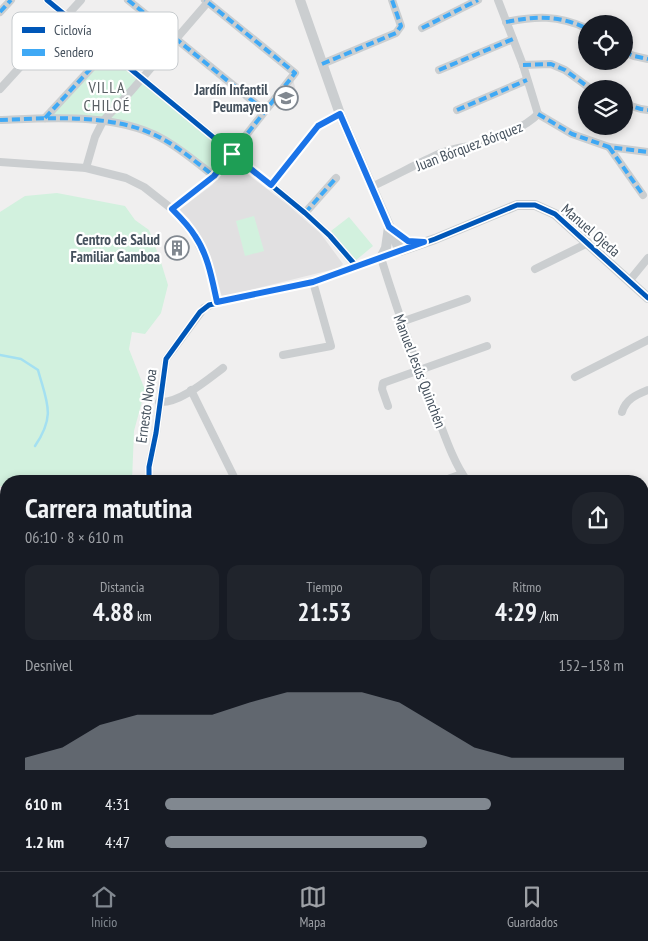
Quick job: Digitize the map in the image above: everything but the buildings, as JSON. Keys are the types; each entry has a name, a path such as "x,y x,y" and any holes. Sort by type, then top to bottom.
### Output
{"street":[{"path":"0,12 11,0"},
{"path":"47,0 61,12"},
{"path":"71,12 81,0"},
{"path":"128,0 142,12"},
{"path":"300,0 340,114 400,251"},
{"path":"322,64 396,33 401,26 401,22 392,0"},
{"path":"422,28 478,0"},
{"path":"498,0 523,65 538,114 572,134 609,147 648,152"},
{"path":"172,209 214,176 295,73 206,1 178,37"},
{"path":"506,22 541,17 564,20 578,25"},
{"path":"439,70 513,39"},
{"path":"178,42 265,111"},
{"path":"633,54 648,58"},
{"path":"523,65 551,64 565,70 579,80"},
{"path":"0,89 18,70"},
{"path":"44,118 89,70"},
{"path":"131,70 305,214 330,236 357,267"},
{"path":"86,168 94,137 102,121 150,70"},
{"path":"457,110 527,80"},
{"path":"633,107 648,110"},
{"path":"271,185 318,126 340,114"},
{"name":"Juan Bórquez Bórquez","path":"371,187 456,148 480,144 504,134 527,123 538,114"},
{"path":"0,120 44,118 102,121 141,129 162,138 214,176"},
{"path":"609,147 643,195"},
{"path":"0,162 86,168 114,174 135,182 172,209 188,226 200,244 208,263 217,302"},
{"path":"305,214 336,178"},
{"name":"Manuel Ojeda","path":"424,242 509,208 524,205 543,207 555,214 588,242 648,298"},
{"path":"389,227 408,241 424,242"},
{"path":"381,258 386,248 389,227"},
{"name":"Ernesto Novoa","path":"149,475 166,359 204,308 217,302 313,282 424,242"},
{"path":"535,269 588,242"},
{"name":"Manuel Jesús Quinchén","path":"381,258 418,371 462,474"},
{"path":"630,280 648,258"},
{"path":"283,354 331,346 313,282"},
{"path":"401,322 467,299"},
{"path":"575,377 648,340"},
{"path":"388,406 382,389 383,383 487,346"},
{"path":"159,402 170,402 224,368"},
{"path":"191,390 233,475"},
{"path":"622,412 624,404 632,397 648,390"}],"shaded area":[{"name":"Jardín Infantil Peumayen","path":"293,79 297,95 286,111 275,102"},
{"path":"232,162 288,205 321,234 343,264 339,268 222,297 210,255 189,219 179,210 212,185"}],"green space":[{"path":"91,70 129,70 230,154 214,174 140,127 47,118"},
{"path":"57,193 125,206 135,220 149,230 168,285 161,313 145,334 132,332 129,349 145,390 134,431 132,475 0,475 0,212 25,196"},
{"path":"254,216 264,251 245,256 236,221"},
{"path":"349,217 373,246 355,261 331,231"}],"waterway":[{"path":"0,355 21,359 38,370 47,400 48,417 42,435 35,446"}],"marked path":[{"path":"0,12 11,0"},
{"path":"128,0 143,12"},
{"path":"172,209 214,176 295,73 205,0"},
{"path":"322,64 396,33 401,26 392,0"},
{"path":"422,28 478,0"},
{"path":"506,22 547,18 578,25"},
{"path":"439,70 513,39"},
{"path":"178,41 265,111"},
{"path":"633,56 648,59"},
{"path":"523,65 551,64 565,70 579,80"},
{"path":"45,118 89,70"},
{"path":"457,110 527,80"},
{"path":"633,107 648,110"},
{"path":"271,185 318,126 340,114"},
{"path":"538,114 572,134 609,147 648,152"},
{"path":"0,120 61,118 124,124 143,130 168,142 214,176"},
{"path":"609,147 643,195"},
{"path":"305,213 336,178"}],"cycle path":[{"path":"47,0 62,12"},
{"path":"132,70 305,213 330,236 357,267"},
{"path":"149,475 166,359 200,312 209,305 313,282 435,239 517,205 535,205 555,214 648,298"}],"place":[{"name":"Jardín Infantil Peumayen","path":"286,98"},
{"name":"Centro de Salud Familiar Gamboa","path":"177,248"}],"district":[{"name":"VILLA CHILOÉ","path":"107,96"}],"route":[{"path":"340,114 389,227 403,239 424,242 313,282 217,302 208,263 200,244 188,226 172,209 214,176 232,154 271,185 318,126 340,114"}]}
